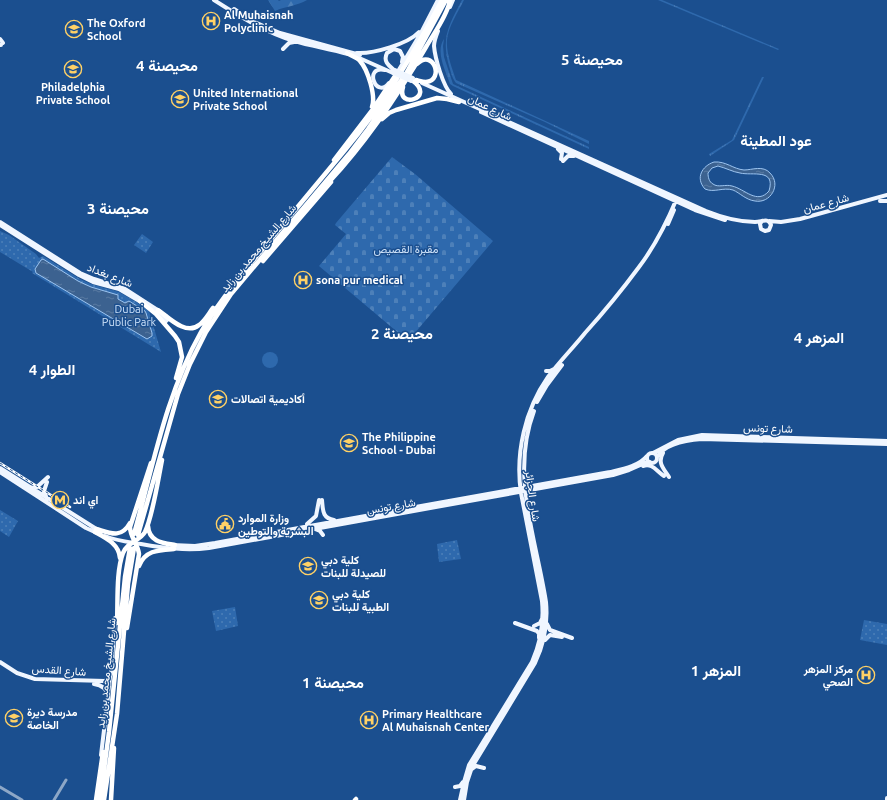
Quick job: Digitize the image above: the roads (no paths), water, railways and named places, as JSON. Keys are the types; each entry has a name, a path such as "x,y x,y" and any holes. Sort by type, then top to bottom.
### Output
{"highway":[{"name":"شارع الشيخ محمد بن زايد","path":"442,0 398,78 366,124 322,179 239,277 221,300 196,341 185,363 174,393 157,450 136,535 178,394 196,352 218,313 368,129 421,48 425,45 432,34 450,0"},
{"path":"369,134 404,83 442,20 450,0"},
{"path":"347,52 363,64 372,90 373,102 367,115"},
{"path":"413,68 419,62 425,60 431,61 436,67 435,75 430,81 425,82 413,80"},
{"path":"322,179 327,169 367,115 394,72"},
{"path":"404,83 402,90 403,96 407,99 413,100 419,96 420,90 413,80"},
{"path":"250,272 256,269 282,240 384,117 396,110 437,98 459,102"},
{"path":"316,194 342,168"},
{"path":"158,310 182,327 192,328 199,325 221,300"},
{"path":"140,301 156,314 179,342 182,357 174,384 174,393"},
{"path":"120,568 122,556 144,534 149,520 164,445"},
{"path":"136,575 130,530 132,518 157,450"},
{"path":"96,531 118,534 127,527 132,518"},
{"path":"149,520 149,532 154,539 174,547"},
{"path":"130,530 132,534 137,537 144,534"},
{"path":"96,531 111,542 118,549 120,554 118,644"},
{"name":"شارع الشيخ محمد بن زايد","path":"96,799 110,724 125,576 133,545"},
{"name":"شارع الشيخ محمد بن زايد","path":"104,800 114,732 133,545"},
{"path":"123,645 136,575 140,563 148,554 156,550 174,547"},
{"path":"96,799 101,764 110,724"},
{"path":"110,800 115,740 114,732"}],"main road":[{"name":"شارع عمان","path":"216,0 252,21 280,33 347,52 465,102 588,158 677,200 688,207 719,219 760,227"},
{"name":"شارع عمان","path":"216,0 245,20 275,34 297,42 347,52"},
{"path":"394,72 382,69 375,72 373,79 375,84 380,87 386,86 394,72 400,67 438,0"},
{"path":"450,0 436,35 434,49 446,88 450,93 465,102"},
{"path":"347,52 366,53 405,42 416,35 425,23"},
{"path":"275,34 284,39 285,44"},
{"path":"283,49 289,43 297,42"},
{"path":"394,72 385,60 386,54 390,50 396,49 401,53 403,59 400,67"},
{"name":"شارع عمان","path":"413,80 659,193 713,214 735,220 756,222 762,221"},
{"path":"557,147 562,152 562,160 568,156 576,156"},
{"path":"566,151 568,150 588,158"},
{"path":"659,193 677,200"},
{"path":"664,195 671,202 672,210 680,206 688,207"},
{"name":"شارع عمان","path":"769,221 781,222 804,218 887,198"},
{"name":"شارع عمان","path":"771,228 775,225 799,222 887,198"},
{"name":"شارع الجزائر","path":"473,762 524,684 539,648 547,615 535,538 521,476 520,451 528,419 537,396 550,375 639,265 657,240 677,200"},
{"name":"شارع الجزائر","path":"521,476 526,437 533,413 543,390 649,257 659,241 672,210"},
{"path":"762,221 769,221 771,228 769,230 765,231 760,227 762,221"},
{"name":"شارع بغداد","path":"0,222 80,273 125,289 158,310 167,317 167,320 165,320 159,313 119,289 83,278 50,257 39,253 0,225"},
{"path":"622,292 639,265"},
{"path":"546,371 556,368"},
{"path":"543,390 550,378 550,375"},
{"name":"شارع تونس","path":"653,453 678,440 702,435 887,442"},
{"name":"شارع تونس","path":"657,457 662,451 673,446 687,441 705,438 887,442"},
{"path":"669,477 660,461 663,453 673,446"},
{"path":"650,453 653,453 657,457 655,462 650,462 647,456 650,453"},
{"name":"شارع تونس","path":"534,487 618,470 639,462 647,456"},
{"name":"شارع تونس","path":"96,531 112,539 133,545 202,549 263,540 311,529 523,489 616,474 650,462"},
{"path":"635,468 649,466 655,468 664,476"},
{"path":"0,468 96,531"},
{"path":"0,472 86,528 96,531"},
{"path":"6,476 35,493 38,493"},
{"path":"521,476 526,484 534,487 527,494 527,505"},
{"path":"521,476 517,484 510,492 518,495 523,501"},
{"path":"31,488 37,487 48,477"},
{"path":"47,482 44,491 48,499"},
{"path":"523,489 545,484"},
{"name":"شارع الجزائر","path":"523,489 525,515 538,584 544,599 544,630"},
{"name":"شارع تونس","path":"174,547 208,544 356,517 510,492"},
{"path":"297,528 309,524 315,518 321,500 324,514 330,519 334,520 356,517"},
{"path":"311,529 318,530 324,535 327,528 334,525"},
{"path":"101,764 118,596"},
{"path":"534,626 539,624 542,620 544,599"},
{"path":"539,648 538,632 515,623 572,638 549,629 547,625 547,615"},
{"path":"539,648 549,636 562,637"},
{"name":"شارع الجزائر","path":"462,799 473,762 479,749 539,648"},
{"name":"شارع القدس","path":"0,663 21,675 43,680 100,682 105,681 110,676"},
{"name":"شارع القدس","path":"0,663 16,675 31,681 44,683 91,684 102,686 107,692 108,697"},
{"path":"31,681 42,682 43,680"},
{"path":"91,684 106,685 105,683 100,682"},
{"path":"462,799 460,793 455,788 466,783 474,767 482,766 473,762"}],"water":[{"path":"718,162 744,170 757,168 764,169 770,173 775,183 773,193 765,200 755,201 729,189 705,189 700,181 700,177 703,169 710,164","holes":["718,166 745,174 762,174 769,179 769,191 760,197 751,195 732,186 715,185 710,181 708,173 712,168"]},
{"path":"43,259 78,281 91,287 118,295 118,299 125,303 129,301 145,311 152,336 147,339 36,273 35,269"}],"railway":[{"path":"0,463 70,507"}],"place":[{"name":"Al Muhaisnah Polyclinic","path":"211,21"},
{"name":"The Oxford School","path":"74,29"},
{"name":"Philadelphia Private School","path":"73,69"},
{"name":"United International Private School","path":"180,99"},
{"name":"sona pur medical","path":"303,280"},
{"name":"أكاديمية اتصالات","path":"218,399"},
{"name":"The Philippine School - Dubai","path":"349,443"},
{"name":"اي اند","path":"60,500"},
{"name":"وزارة الموارد البشرية والتوطين","path":"225,524"},
{"name":"كلية دبي للصيدلة للبنات","path":"308,566"},
{"name":"كلية دبي الطبية للبنات","path":"319,600"},
{"name":"مركز المزهر الصحي","path":"866,675"},
{"name":"مدرسة ديرة الخاصة","path":"14,718"},
{"name":"Primary Healthcare Al Muhaisnah Center","path":"369,720"}],"district":[{"name":"محيصنة 5","path":"592,59"},
{"name":"محيصنة 4","path":"167,65"},
{"name":"عود المطينة","path":"776,140"},
{"name":"محيصنة 3","path":"118,208"},
{"name":"محيصنة 2","path":"402,333"},
{"name":"المزهر 4","path":"819,337"},
{"name":"الطوار 4","path":"52,369"},
{"name":"المزهر 1","path":"716,670"},
{"name":"محيصنة 1","path":"333,682"}],"park label":[{"name":"مقبرة القصيص","path":"406,249"},
{"name":"Dubai Public Park","path":"129,315"}]}
